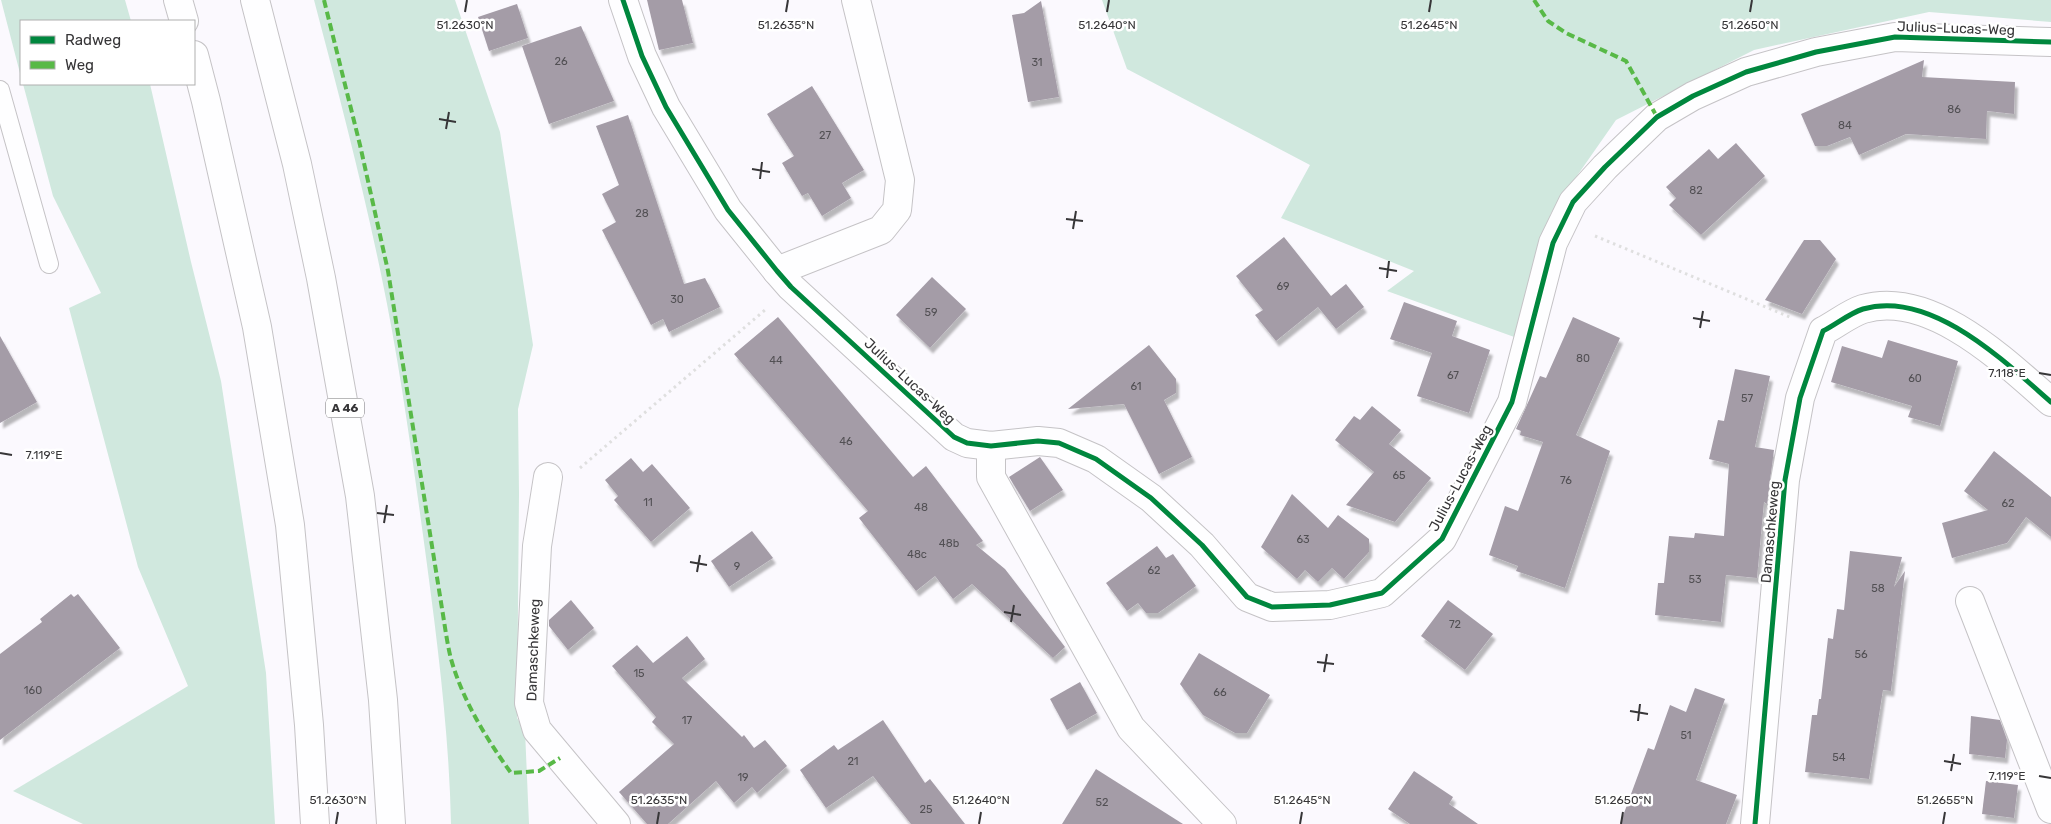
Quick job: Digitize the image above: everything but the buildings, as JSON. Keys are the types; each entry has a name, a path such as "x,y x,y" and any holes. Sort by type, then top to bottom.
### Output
{"main road":[{"path":"178,0 184,20"},
{"name":"A 46","path":"254,0 298,164 321,278 360,496 383,700 391,824"},
{"name":"Julius-Lucas-Weg","path":"623,0 642,56 666,107 728,210 784,279 954,437 967,443 990,446 1038,441 1059,443 1096,458 1151,498 1202,545 1247,597 1272,607 1330,605 1382,593 1442,539 1512,402 1553,243 1573,202 1605,166 1657,117 1693,96 1746,72 1816,52 1895,37 2051,42"},
{"path":"784,279 881,230 897,210 900,180 856,0"},
{"path":"195,59 257,327 290,525 309,725 315,824"},
{"path":"1823,331 1862,309 1886,305 1914,310 1948,323 1988,347 2051,402"},
{"name":"Damaschkeweg","path":"1755,824 1785,480 1800,398 1823,331"},
{"path":"990,446 991,477 1131,728 1222,824"},
{"name":"Damaschkeweg","path":"548,477 537,546 529,703 537,730 616,824"},
{"path":"1970,601 2051,809"}],"lane":[{"path":"0,90 49,264"}],"path":[{"path":"1553,243 1590,234 1823,331"},
{"path":"582,467 784,279"}],"green space":[{"path":"1,0 125,0 131,20 20,20 20,73"},
{"path":"314,0 455,0 500,132 533,345 518,409 517,718 525,730 529,824 451,824 448,752 437,643 399,371 366,205"},
{"path":"1102,0 2051,0 2051,22 1929,12 1754,50 1616,120 1551,213 1517,338 1387,291 1414,271 1281,218 1310,165 1127,69"},
{"path":"23,85 150,85 191,262 221,381 266,673 275,824 83,824 13,791 188,686 138,567 69,308 101,293 53,196"}],"marked path":[{"path":"324,0 360,145 388,271 451,659 462,690 476,719 511,773 539,771 560,758"},
{"path":"1534,0 1548,21 1566,33 1626,61 1657,117"}],"cycle path":[{"path":"623,0 642,56 666,107 728,210 791,287 954,437 967,443 991,446 1038,441 1059,443 1096,459 1151,498 1202,545 1247,597 1272,607 1330,605 1382,593 1442,539 1512,402 1553,243 1573,202 1605,167 1657,117 1693,96 1746,72 1816,52 1895,37 2051,42"},
{"path":"1755,824 1785,480 1800,398 1823,331 1863,309 1889,306 1915,309 1940,319 1965,333 2012,368 2051,402"}]}
